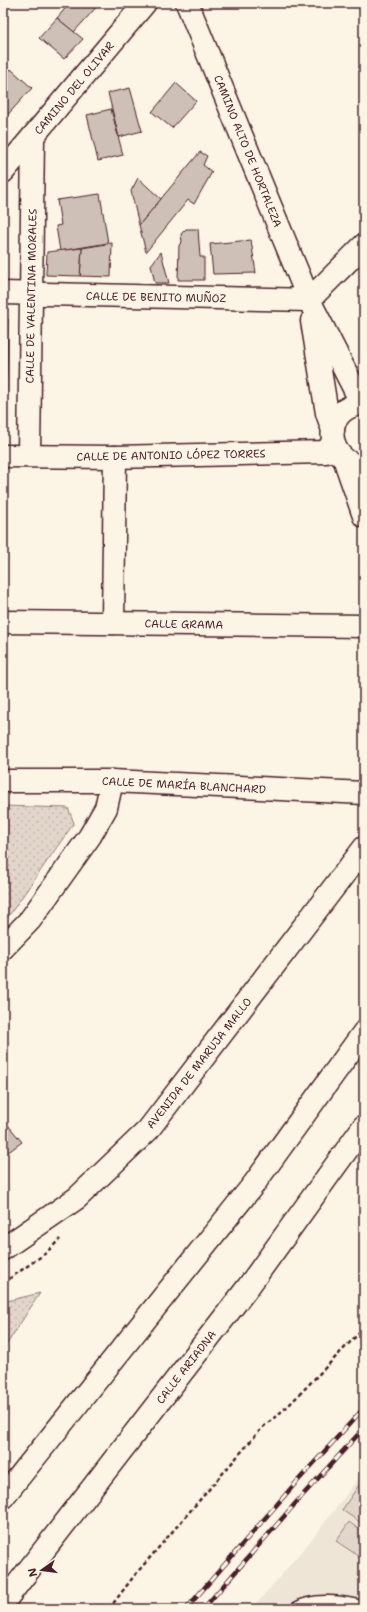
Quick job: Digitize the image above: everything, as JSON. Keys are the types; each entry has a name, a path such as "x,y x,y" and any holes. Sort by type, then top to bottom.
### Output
{"main road":[{"name":"CAMINO DEL OLIVAR","path":"3,172 145,3"},
{"name":"CAMINO ALTO DE HORTALEZA","path":"187,3 309,300 363,404"},
{"name":"CALLE DE VALENTINA MORALES","path":"28,456 33,137"},
{"path":"309,300 364,245"},
{"name":"CALLE DE BENITO MUÑOZ","path":"3,293 309,300"},
{"name":"CAMINO ALTO DE HORTALEZA","path":"309,300 327,413 335,449 355,464"},
{"path":"333,436 336,420 342,412 351,406 363,404"},
{"name":"CALLE DE ANTONIO LÓPEZ TORRES","path":"3,456 115,456 326,452 333,436"},
{"path":"113,623 115,456"},
{"path":"355,464 364,516"},
{"name":"CALLE GRAMA","path":"3,622 364,626"},
{"name":"CALLE DE MARÍA BLANCHARD","path":"3,781 112,781 364,793"},
{"path":"3,948 30,920 90,836 106,808 112,781"},
{"name":"AVENIDA DE MARUJA MALLO","path":"3,1249 77,1198 148,1130 364,848"},
{"path":"3,1497 254,1184 364,1032"},
{"name":"CALLE ARIADNA","path":"3,1603 248,1287 364,1126"}],"lane":[{"path":"297,1609 304,1604 343,1602 364,1608"}],"path":[{"path":"109,1609 134,1576 262,1428 288,1406 364,1328"}],"shaded area":[{"path":"3,806 68,808 74,823 3,924"},
{"path":"40,1293 3,1350 3,1302"},
{"path":"364,1475 364,1609 252,1609 317,1533 360,1476"},
{"path":"361,1482 364,1484 364,1525 342,1510"},
{"path":"349,1522 364,1533 364,1560 336,1541"}],"building":[{"path":"70,3 100,3 74,32 57,18"},
{"path":"57,18 83,39 64,59 39,38"},
{"path":"11,69 32,88 3,120 3,78"},
{"path":"176,83 196,101 172,128 152,112"},
{"path":"130,88 142,131 119,137 108,93"},
{"path":"111,109 123,155 98,161 87,115"},
{"path":"200,152 207,156 203,165 212,172 194,204 188,200 146,252 139,225"},
{"path":"138,178 161,199 139,225 131,191"},
{"path":"100,194 108,243 60,251 56,226 61,225 57,200"},
{"path":"186,229 198,229 200,257 204,257 204,280 178,280 179,245 182,242 181,234"},
{"path":"251,240 256,273 213,274 210,244"},
{"path":"112,243 111,277 80,276 82,248"},
{"path":"82,248 80,276 46,275 47,252"},
{"path":"161,252 169,283 155,283 151,265"},
{"path":"3,319 8,319 6,431 3,431"},
{"path":"3,1119 22,1142 3,1156"}],"railway":[{"path":"186,1609 293,1486 364,1408"},
{"path":"203,1609 301,1497 364,1428"}]}
